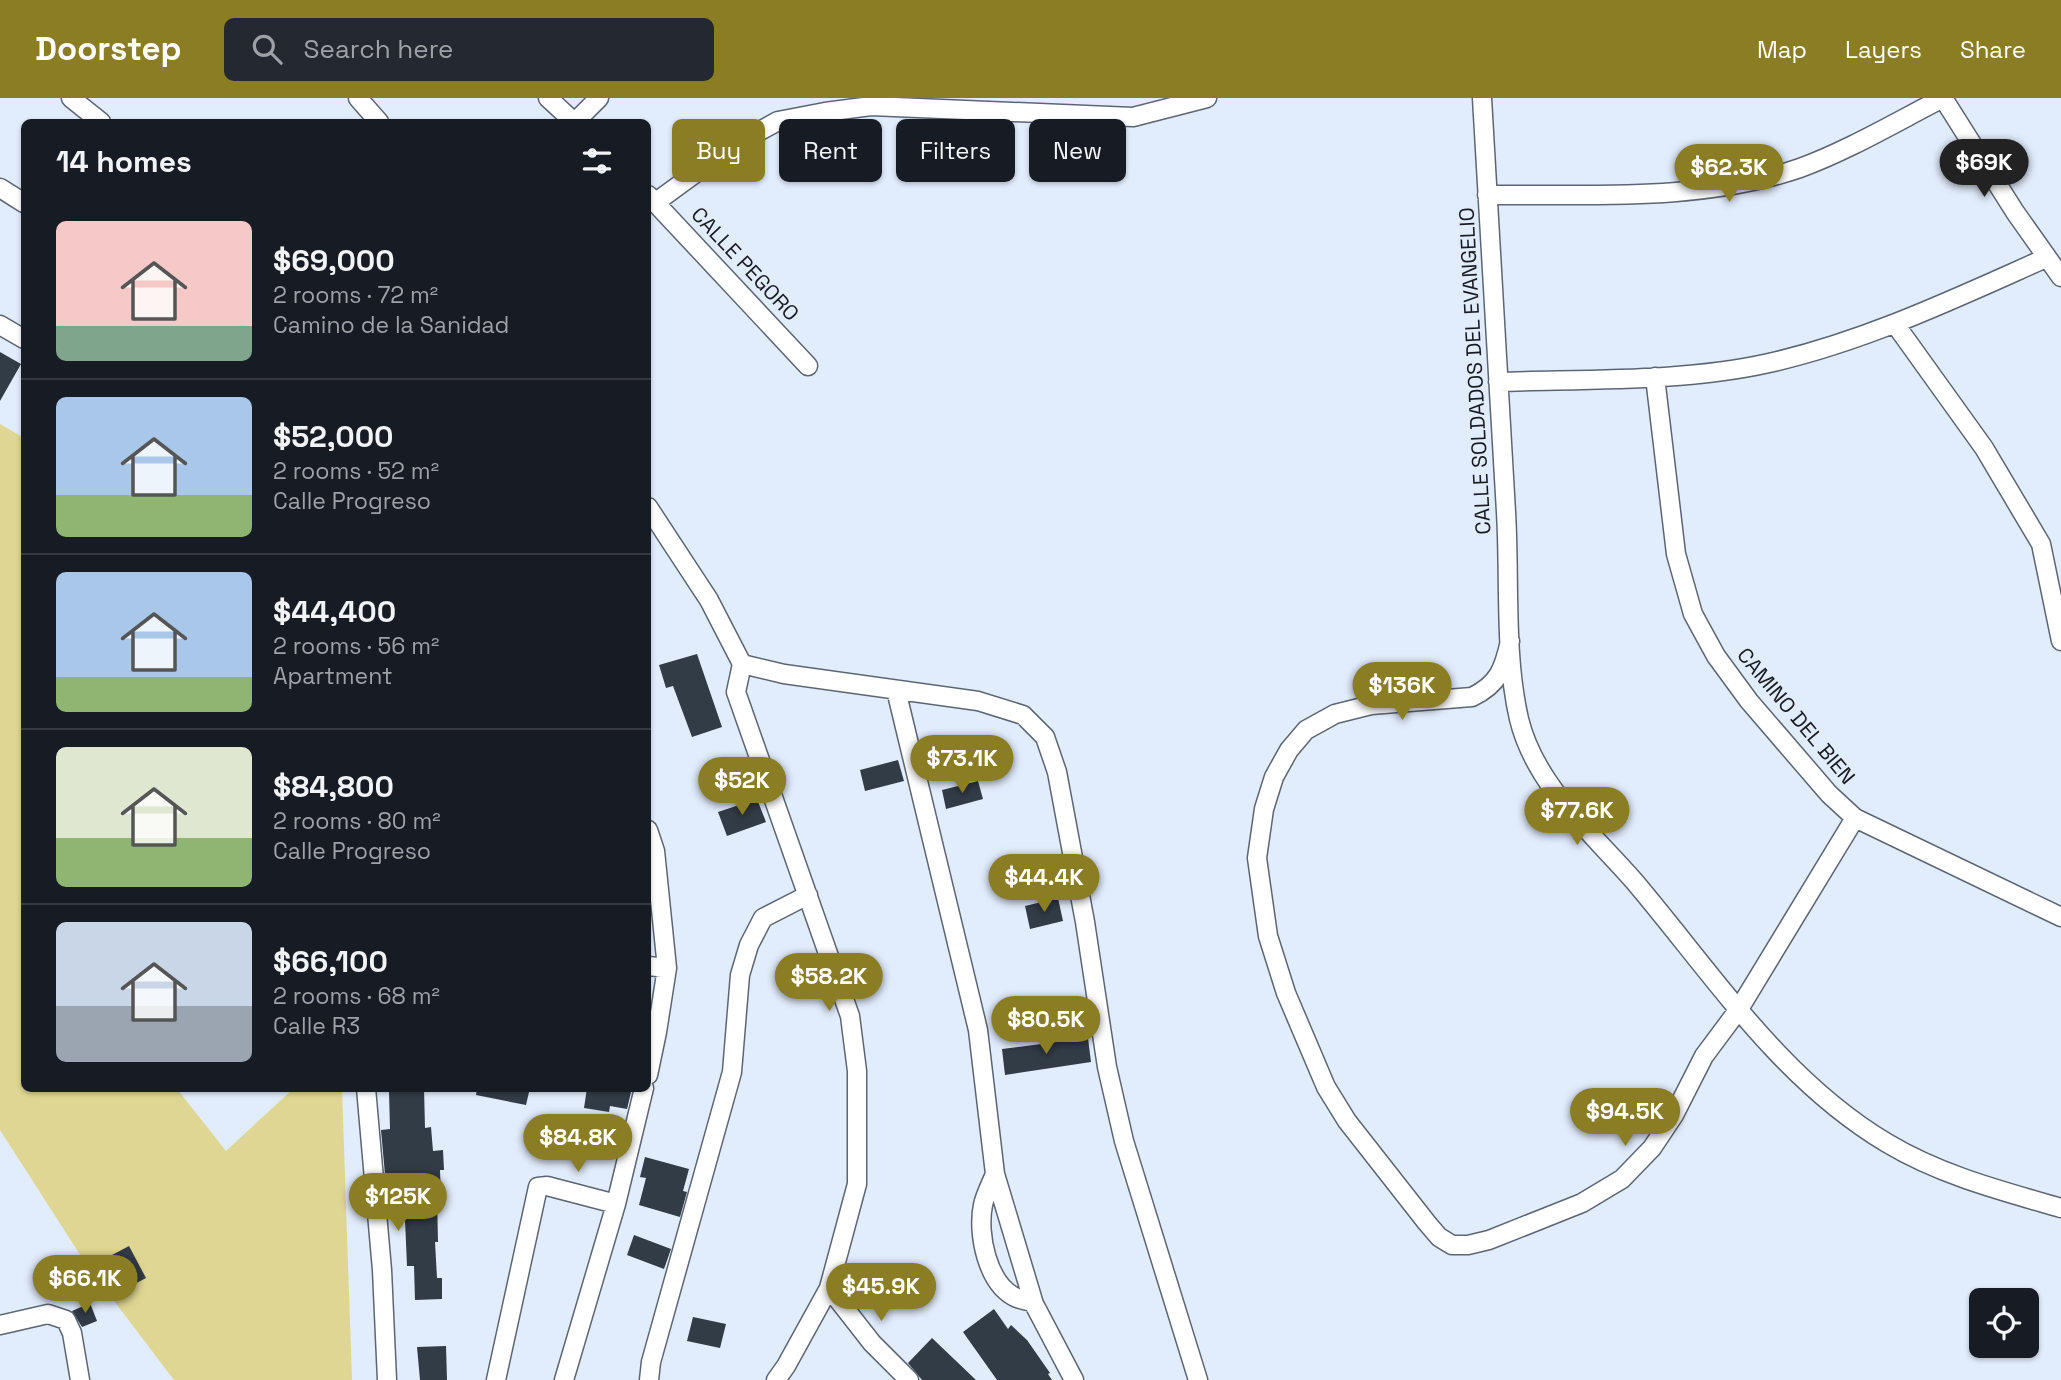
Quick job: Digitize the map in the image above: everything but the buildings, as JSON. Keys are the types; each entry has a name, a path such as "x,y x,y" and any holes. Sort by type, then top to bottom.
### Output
{"street":[{"path":"71,98 97,119"},
{"path":"358,98 376,119"},
{"path":"548,98 572,119"},
{"path":"578,119 599,98"},
{"path":"652,199 734,145 778,121 825,112 871,106 1133,117 1208,98"},
{"name":"CALLE SOLDADOS DEL EVANGELIO","path":"1482,98 1506,512 1512,683 1519,722 1541,770 1567,807 1796,1074 1844,1114 1886,1143 1943,1171 2061,1208"},
{"path":"1488,195 1660,193 1760,180 1824,158 1943,98 2015,212 2061,277"},
{"path":"0,188 21,201"},
{"name":"CALLE PEGORO","path":"652,199 808,366"},
{"path":"1499,382 1655,377 1725,371 1767,364 1895,324 2046,258"},
{"path":"1895,324 1984,448 2042,544 2061,641"},
{"path":"0,325 21,337"},
{"name":"CAMINO DEL BIEN","path":"1655,377 1676,554 1693,614 1716,656 1749,701 1829,794 1855,817 2061,917"},
{"path":"651,512 709,600 742,664 736,692 850,1016 857,1071 857,1184 829,1288 776,1380"},
{"path":"1510,641 1505,663 1497,678 1487,690 1472,697 1371,705 1335,715 1306,730 1289,750 1274,777 1264,809 1257,858 1268,936 1286,993 1326,1087 1346,1121 1439,1237 1452,1245 1468,1245 1489,1240 1581,1203 1622,1179 1652,1148 1674,1115 1704,1056 1739,1009 1855,817"},
{"path":"742,664 784,674 978,701 1023,715 1045,737 1058,772 1085,922 1107,1068 1121,1128 1198,1380"},
{"path":"897,690 978,1030 995,1174 1034,1302 1074,1380"},
{"path":"651,842 655,851 667,968 651,1059"},
{"path":"649,1380 651,1362 732,1072 740,975 749,945 763,918 808,895"},
{"path":"651,966 667,968"},
{"path":"366,1092 382,1270 387,1380"},
{"path":"564,1380 616,1204 643,1092"},
{"path":"995,1174 983,1204 980,1231 985,1253 996,1279 1004,1288 1016,1298 1034,1302"},
{"path":"496,1380 538,1187 547,1186 616,1204"},
{"path":"829,1288 872,1343 909,1380"},
{"path":"0,1325 48,1314 66,1320 72,1333 80,1380"}],"shaded area":[{"path":"0,424 21,436 21,1092 179,1092 226,1151 290,1092 342,1092 352,1380 174,1380 86,1264 0,1130"}]}
